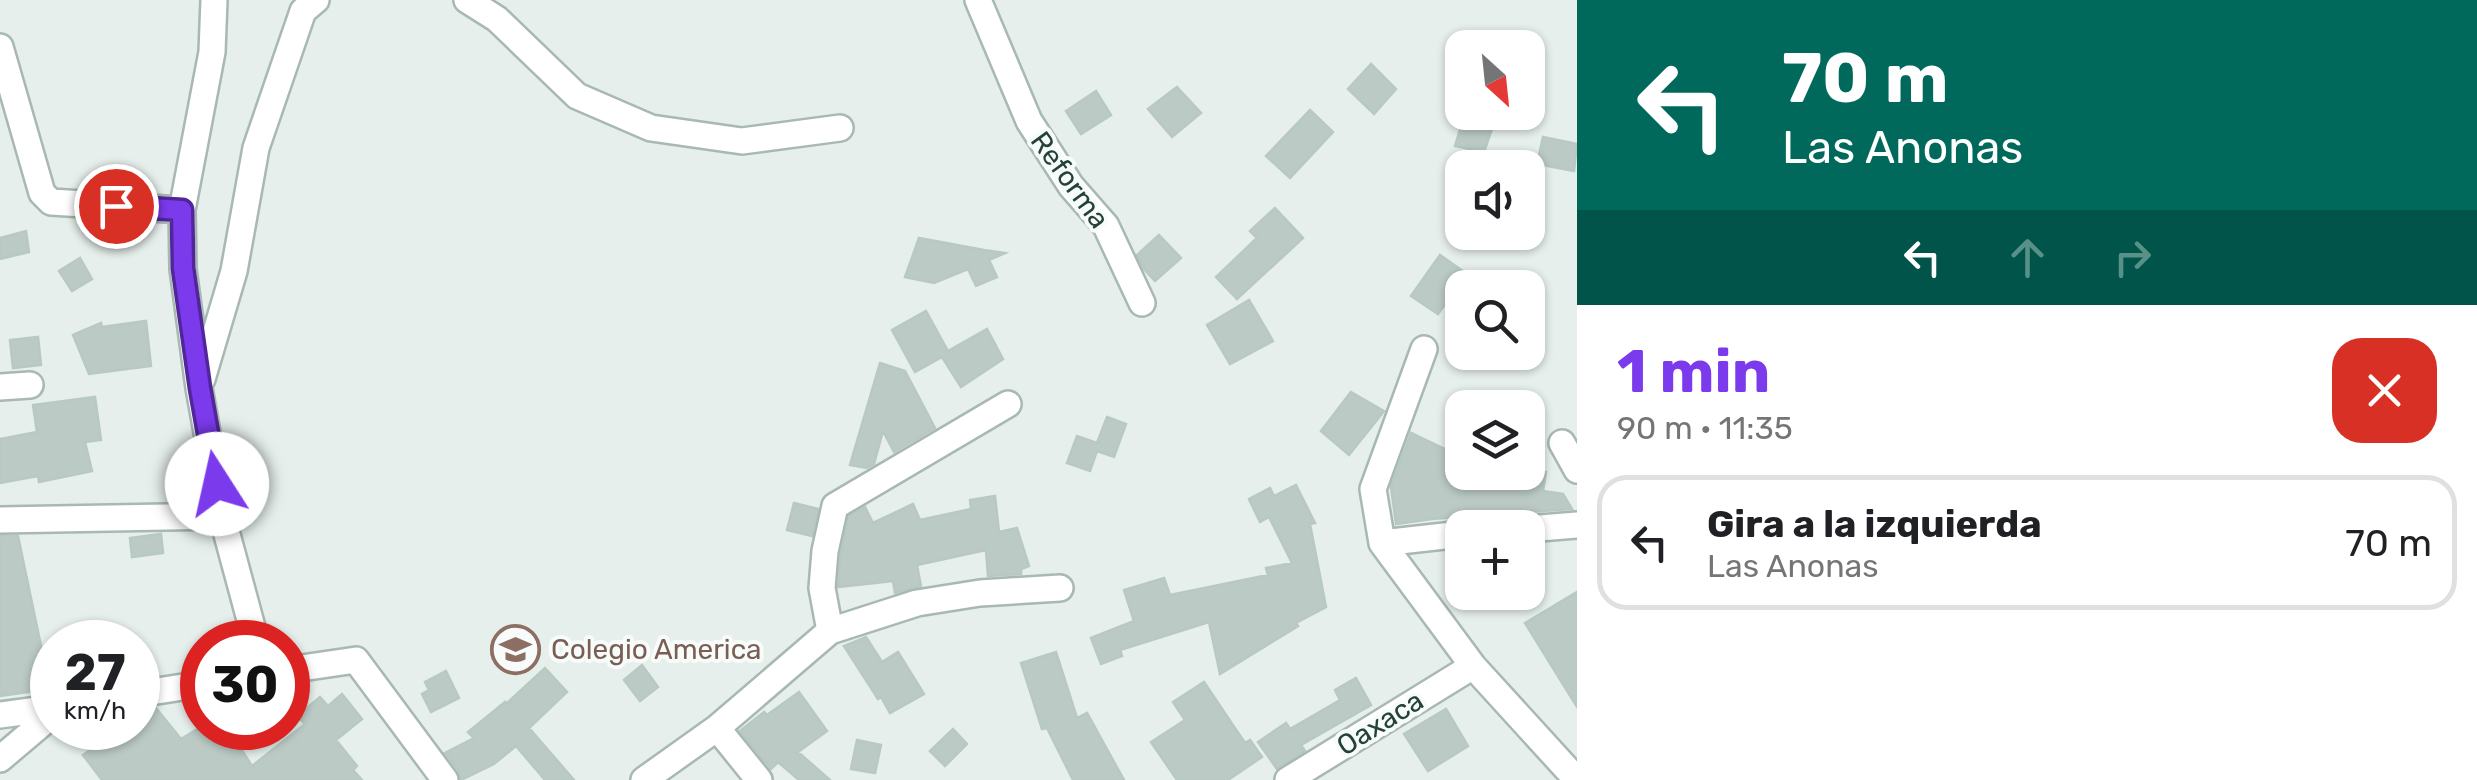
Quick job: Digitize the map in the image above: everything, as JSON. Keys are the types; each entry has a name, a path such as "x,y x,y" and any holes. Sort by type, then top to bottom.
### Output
{"street":[{"path":"214,0 212,52 182,210 183,268 222,516 250,620"},
{"path":"200,388 234,271 256,148 302,10 316,0"},
{"path":"468,0 499,9 578,96 652,128 742,141 840,128"},
{"name":"Reforma","path":"978,0 1042,145 1106,226 1142,302"},
{"path":"0,47 42,193 51,202 182,210"},
{"path":"1424,349 1373,489 1382,543 1473,666 1577,780"},
{"path":"0,387 30,385"},
{"path":"830,632 822,588 835,506 1008,404"},
{"path":"1562,444 1577,470"},
{"path":"0,520 222,516"},
{"path":"1545,527 1577,525"},
{"path":"1382,543 1445,536"},
{"path":"644,780 717,728 830,632 917,603 980,593 1060,588"},
{"path":"310,667 356,660 445,780"},
{"name":"Oaxaca","path":"1288,780 1473,666"},
{"path":"0,715 30,713"},
{"path":"717,728 759,780"},
{"path":"0,760 30,732"}],"building":[{"path":"1371,64 1396,89 1374,114 1348,89"},
{"path":"1177,87 1201,113 1172,137 1148,109"},
{"path":"1096,91 1111,115 1081,134 1066,111"},
{"path":"1310,110 1333,132 1290,178 1266,156"},
{"path":"1460,130 1492,130 1485,150 1455,146"},
{"path":"1543,137 1577,144 1574,171 1545,166 1545,150 1540,150"},
{"path":"1275,208 1303,238 1237,299 1216,277 1257,238 1250,231"},
{"path":"26,231 29,252 0,259 0,238"},
{"path":"1159,235 1181,258 1155,281 1137,255"},
{"path":"919,238 1005,253 989,260 997,277 976,286 968,269 934,283 905,277"},
{"path":"1440,255 1461,270 1445,270 1445,304 1438,314 1411,296"},
{"path":"80,258 92,279 72,291 59,271"},
{"path":"1249,300 1273,341 1230,364 1207,325"},
{"path":"926,311 948,351 987,329 1003,359 961,387 942,357 915,372 892,330"},
{"path":"146,321 151,366 89,374 73,335 101,323 102,327"},
{"path":"38,337 41,365 13,368 10,340"},
{"path":"880,363 905,371 935,428 894,452 883,431 874,464 867,468 850,465"},
{"path":"1351,392 1384,411 1349,455 1321,431"},
{"path":"95,397 101,440 85,442 92,471 39,482 38,476 0,483 0,439 37,432 33,405"},
{"path":"1107,417 1126,424 1114,457 1097,451 1090,471 1067,463 1077,436 1097,443"},
{"path":"1411,433 1445,449 1445,490 1543,490 1563,494 1572,509 1445,510 1445,518 1396,524 1391,487"},
{"path":"1296,485 1315,523 1310,524 1326,607 1220,674 1209,622 1120,650 1122,656 1101,664 1091,638 1134,621 1124,590 1164,578 1170,595 1268,575 1266,568 1292,563 1269,517 1260,522 1249,499 1270,488 1274,496"},
{"path":"995,496 999,532 1017,528 1029,566 1021,569 1021,574 988,576 986,550 917,565 921,586 895,593 893,581 838,587 849,516 865,507 873,523 913,504 920,520 971,509 970,500"},
{"path":"794,503 818,509 812,536 787,530"},
{"path":"161,534 163,553 132,557 130,538"},
{"path":"0,536 18,536 36,620 30,620 30,692 0,696"},
{"path":"1577,592 1577,707 1525,623"},
{"path":"866,637 882,662 898,652 924,694 890,713 844,646"},
{"path":"1056,652 1077,718 1087,713 1124,780 1073,780 1047,728 1042,729 1021,663"},
{"path":"642,665 658,687 640,701 624,680"},
{"path":"545,668 567,692 529,728 574,780 545,780 516,746 494,764 461,780 445,753 474,738 468,732"},
{"path":"446,671 459,698 431,712 422,694 429,690 425,682"},
{"path":"1356,678 1371,705 1301,745 1305,751 1277,769 1258,742 1286,723 1290,729 1340,700 1335,690"},
{"path":"1204,682 1245,743 1250,740 1262,757 1228,780 1177,780 1151,742 1185,720 1173,702"},
{"path":"799,692 827,731 798,752 830,780 799,780 778,762 771,769 740,731"},
{"path":"342,694 362,719 336,740 357,766 353,770 362,780 102,780 83,755 90,750 160,750 160,713 180,738 180,750 242,750 252,766 272,750 310,750 310,705 320,697 328,706"},
{"path":"1446,709 1468,746 1428,771 1404,734"},
{"path":"953,729 967,744 945,766 930,751"},
{"path":"857,740 881,745 875,773 851,769"}],"place":[{"name":"Colegio America","path":"516,649"}],"route":[{"path":"116,206 182,210 183,268 217,484"}]}
